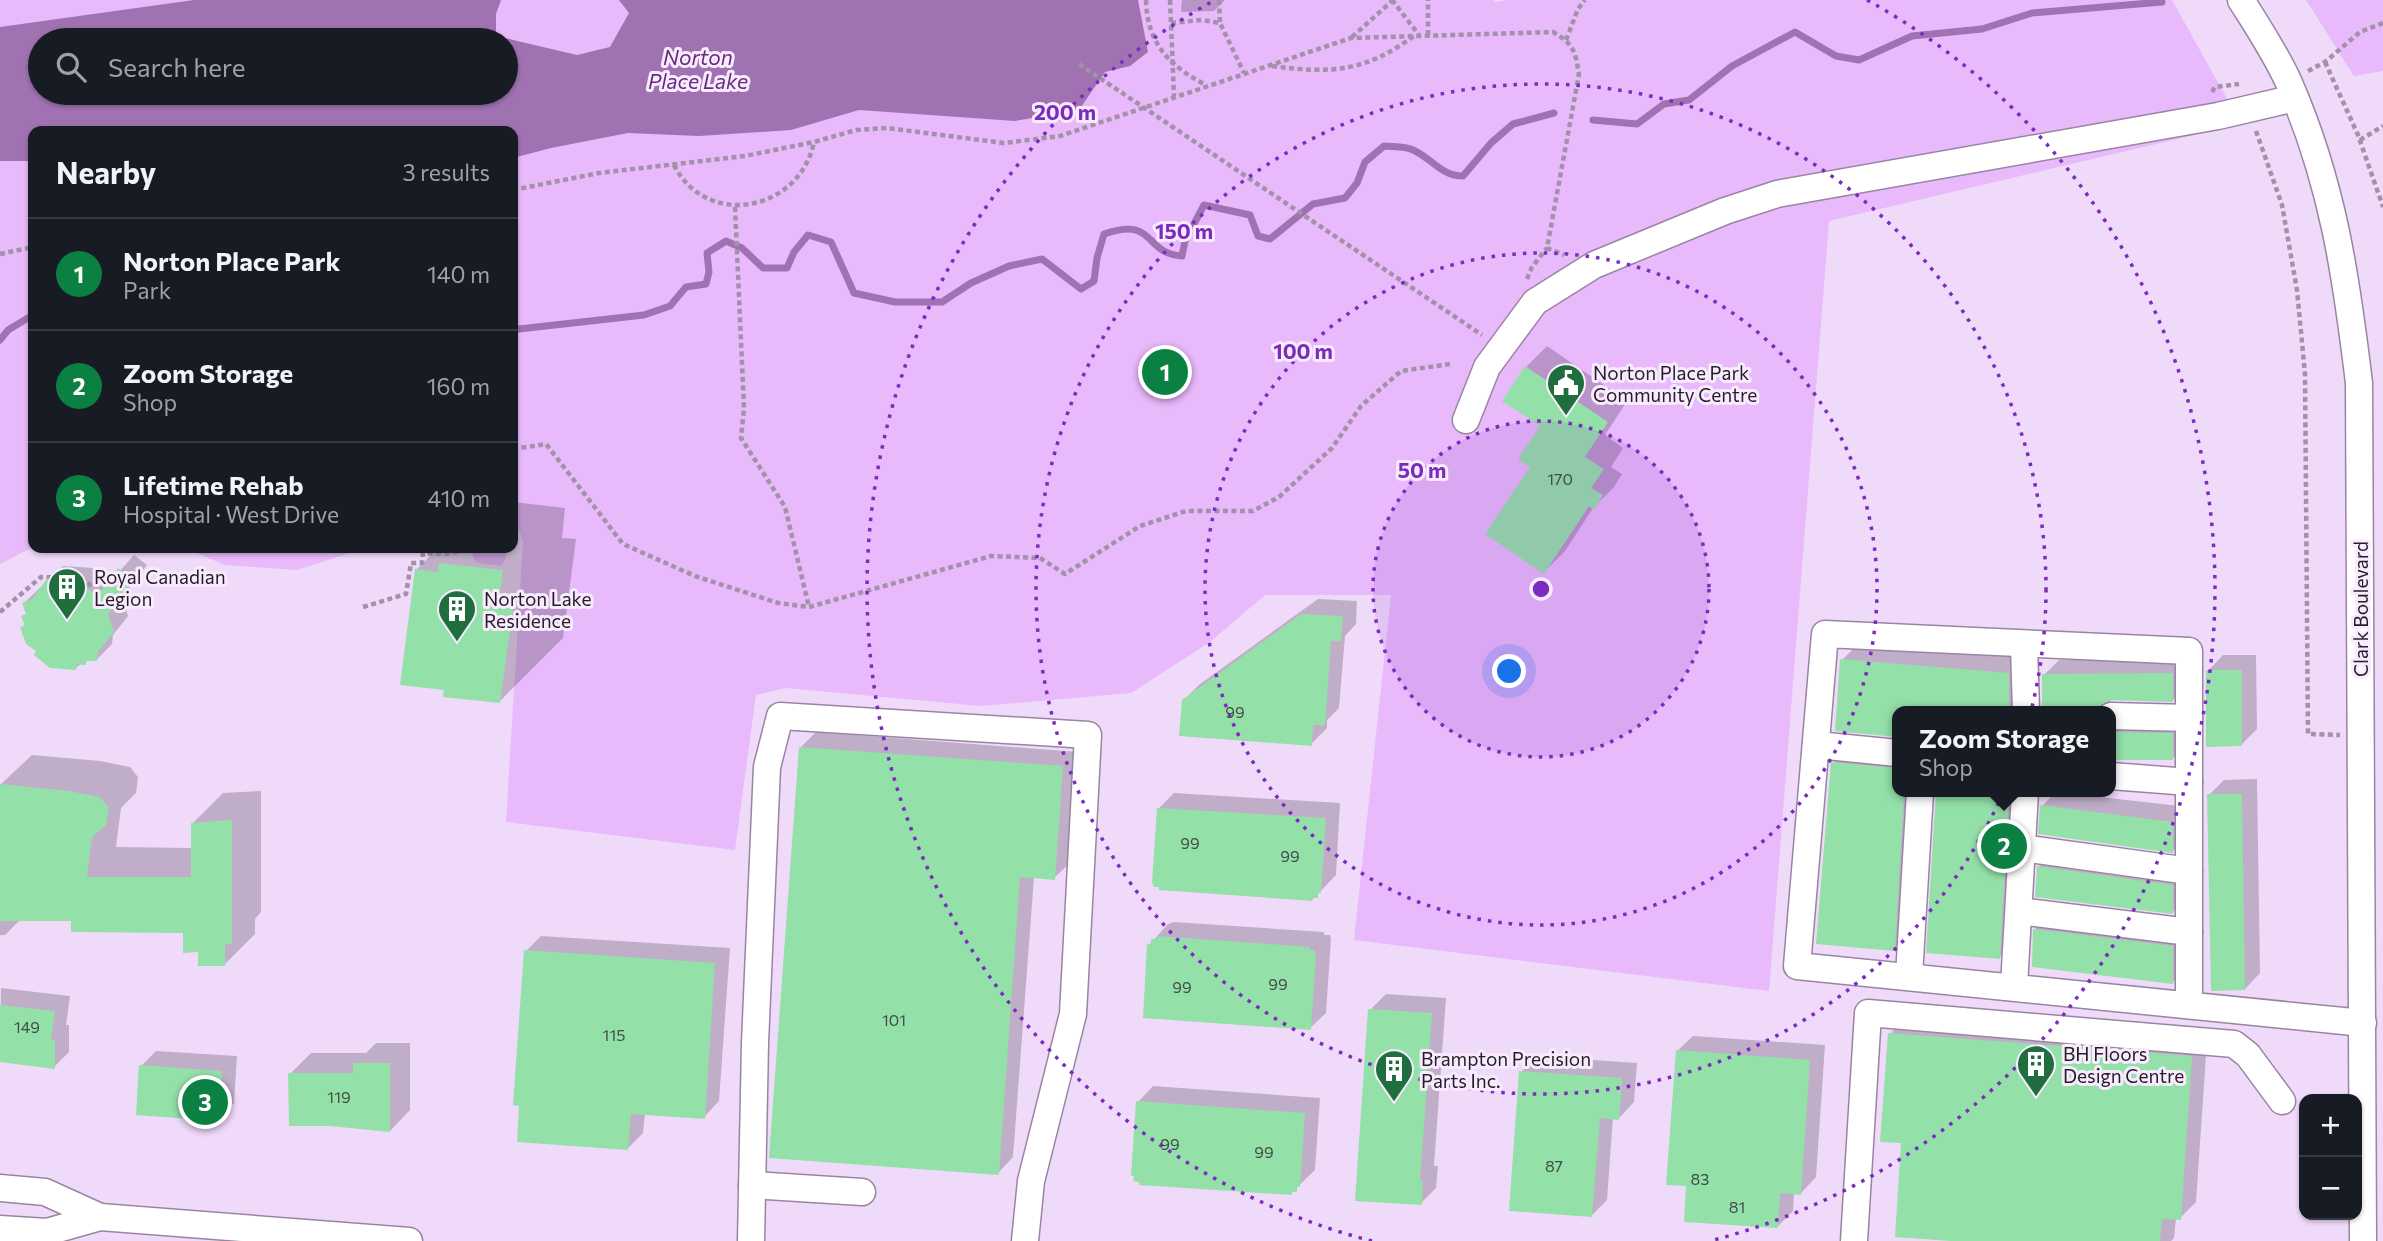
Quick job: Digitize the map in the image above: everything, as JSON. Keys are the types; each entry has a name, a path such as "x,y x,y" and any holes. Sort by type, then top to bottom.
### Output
{"street":[{"name":"Clark Boulevard","path":"2241,0 2274,55 2295,98 2330,198 2347,281 2359,383 2363,1241"},
{"path":"1466,420 1487,368 1535,302 1594,265 1724,211 1777,194 2244,97 2295,98"},
{"path":"2189,1004 2189,651 1825,634 1797,966 2363,1023"},
{"path":"2024,645 2026,706"},
{"path":"751,1241 755,1043 767,767 780,716 1088,734 1073,1014 1031,1181 1025,1241"},
{"path":"2116,716 2189,718"},
{"path":"1817,745 1892,752"},
{"path":"2116,776 2189,782"},
{"path":"1909,976 1920,797"},
{"path":"2014,986 2025,797"},
{"path":"2022,848 2189,871"},
{"path":"2019,911 2189,932"},
{"path":"1854,1241 1868,1013 2234,1044 2248,1055 2282,1101"},
{"path":"752,1185 862,1192"},
{"path":"0,1188 45,1192 100,1217 409,1241"},
{"path":"0,1228 47,1232 100,1217"}],"path":[{"path":"1146,0 1149,29 1155,43 1187,75 1207,85"},
{"path":"1170,0 1174,96"},
{"path":"1219,0 1220,23 1244,73"},
{"path":"1428,0 1428,35"},
{"path":"1566,40 1578,9 1585,0"},
{"path":"1351,38 1392,1 1417,35"},
{"path":"1171,23 1202,20 1220,23"},
{"path":"2360,32 2383,23"},
{"path":"518,189 599,173 745,156 814,142 856,130 887,128 1004,143 1060,136 1351,38 1553,32 1566,40 1575,51 1579,74 1547,248 1562,256 1576,252"},
{"path":"1268,65 1312,71 1358,66 1390,54 1417,35"},
{"path":"2325,62 2360,140 2383,207"},
{"path":"1079,64 1476,332"},
{"path":"2244,97 2282,205 2299,302 2305,374 2308,734"},
{"path":"2360,140 2383,126"},
{"path":"674,164 692,188 717,202 735,206 757,203 780,193 800,176 811,157 814,142"},
{"path":"735,206 744,408 741,438 785,508 809,607"},
{"path":"0,254 28,248"},
{"path":"518,448 546,444 623,544 695,576 778,603 809,607 991,556 1040,558 1065,573 1140,526 1186,511 1253,511 1279,497 1332,448 1362,407 1401,370 1450,364"},
{"path":"363,607 406,594 411,563 422,563 423,554 451,553"},
{"path":"0,612 41,577 81,578 94,588"}],"shaded area":[{"path":"0,0 2172,0 2241,124 1829,221 1769,991 1354,940 1391,595 1265,595 1210,642 1131,693 981,706 786,688 756,695 735,850 506,822 523,542 518,530 518,126 28,126 28,550 0,564"},
{"path":"2306,0 2383,0 2383,71 2354,76"},
{"path":"197,553 350,553 297,570 225,565"},
{"path":"472,553 506,553 502,566 474,560"}],"water":[{"name":"Norton Place Lake","path":"194,0 501,0 496,14 496,28 28,28 28,105 518,105 518,41 577,55 610,47 629,13 619,0 1138,0 1148,52 1130,66 1105,72 1079,110 1015,121 859,110 791,130 699,136 628,133 518,157 518,126 28,126 28,161 0,161 0,27"}],"building":[{"path":"1525,366 1608,422 1585,457 1604,469 1591,488 1603,495 1594,510 1589,506 1544,574 1485,534 1530,467 1518,459 1540,426 1502,401"},
{"name":"Norton Lake Residence","path":"439,563 503,570 499,600 514,602 500,703 443,697 444,690 400,685 415,569 438,572"},
{"name":"Royal Canadian Legion","path":"118,568 134,581 108,614 114,632 98,652 97,661 86,661 86,665 77,664 76,670 50,668 34,655 36,651 26,644 20,627 25,626 21,616 26,614 22,603 32,599 46,580 79,582 97,596"},
{"path":"1301,614 1343,616 1341,641 1331,641 1325,725 1313,725 1312,746 1179,736 1182,700"},
{"path":"1840,659 2009,673 2009,706 1892,706 1892,737 1835,731"},
{"path":"2206,670 2242,670 2242,746 2206,747"},
{"path":"2173,673 2173,702 2111,700 2099,706 2042,706 2042,674"},
{"path":"2116,732 2173,733 2173,760 2116,760"},
{"path":"799,747 1063,766 1055,880 1020,877 999,1175 769,1158"},
{"path":"1831,762 1892,768 1892,797 1904,797 1895,951 1816,944"},
{"path":"0,784 100,797 109,808 106,825 92,837 87,877 191,877 191,823 232,820 232,944 225,944 225,966 198,966 198,952 183,953 183,933 71,932 71,921 0,921"},
{"path":"2207,794 2242,794 2245,990 2211,991"},
{"path":"1936,797 2009,797 2000,959 1926,953"},
{"path":"2040,805 2173,822 2173,853 2038,834"},
{"path":"1157,808 1326,818 1321,893 1312,901 1159,890 1152,882"},
{"path":"2037,866 2173,885 2173,914 2035,897"},
{"path":"2033,929 2173,946 2173,984 2032,967"},
{"path":"1157,936 1310,947 1309,950 1314,950 1316,955 1311,1030 1143,1018 1147,944 1151,945 1151,939 1157,939"},
{"path":"524,950 715,963 705,1119 631,1114 628,1150 517,1142 519,1106 513,1105"},
{"path":"0,1005 55,1011 51,1040 55,1040 55,1069 0,1062"},
{"name":"Brampton Precision Parts Inc.","path":"1368,1009 1432,1013 1420,1181 1423,1181 1422,1205 1355,1201"},
{"name":"BH Floors Design Centre","path":"1888,1033 2192,1056 2181,1220 2162,1219 2160,1241 1951,1241 1895,1237 1901,1143 1880,1142"},
{"path":"1676,1050 1810,1060 1801,1195 1780,1193 1778,1228 1684,1222 1686,1186 1666,1185"},
{"path":"353,1063 390,1063 390,1132 330,1126 289,1126 288,1073 353,1073"},
{"path":"139,1065 222,1071 219,1121 136,1115"},
{"path":"1519,1071 1622,1078 1619,1120 1600,1118 1592,1217 1509,1211"},
{"path":"1136,1101 1305,1113 1300,1187 1297,1187 1297,1192 1292,1192 1292,1195 1139,1185 1139,1182 1133,1181 1134,1176 1131,1176"}],"waterway":[{"path":"1593,120 1637,124 1664,104 1689,100 1732,66 1795,32 1836,56 1859,60 1912,36 1982,29 2032,13 2162,2"},
{"path":"518,329 644,315 670,306 686,287 706,284 709,272 707,253 726,241 742,248 763,268 787,268 794,252 808,235 831,242 854,293 895,302 942,302 971,283 1009,266 1042,259 1081,289 1094,281 1104,234 1133,229 1148,237 1160,249 1182,256 1185,241 1204,205 1250,215 1258,236 1270,239 1313,204 1345,198 1357,183 1365,162 1384,146 1410,149 1443,170 1463,176 1491,143 1513,124 1554,113"},
{"path":"0,340 8,330 28,318"}],"place":[{"name":"Norton Place Park","path":"1165,372"},
{"name":"Norton Place Park Community Centre","path":"1566,417"},
{"name":"Royal Canadian Legion","path":"67,621"},
{"name":"Norton Lake Residence","path":"457,643"},
{"name":"Zoom Storage","path":"2004,846"},
{"name":"BH Floors Design Centre","path":"2036,1098"},
{"name":"Lifetime Rehab","path":"205,1102"},
{"name":"Brampton Precision Parts Inc.","path":"1394,1103"}]}
